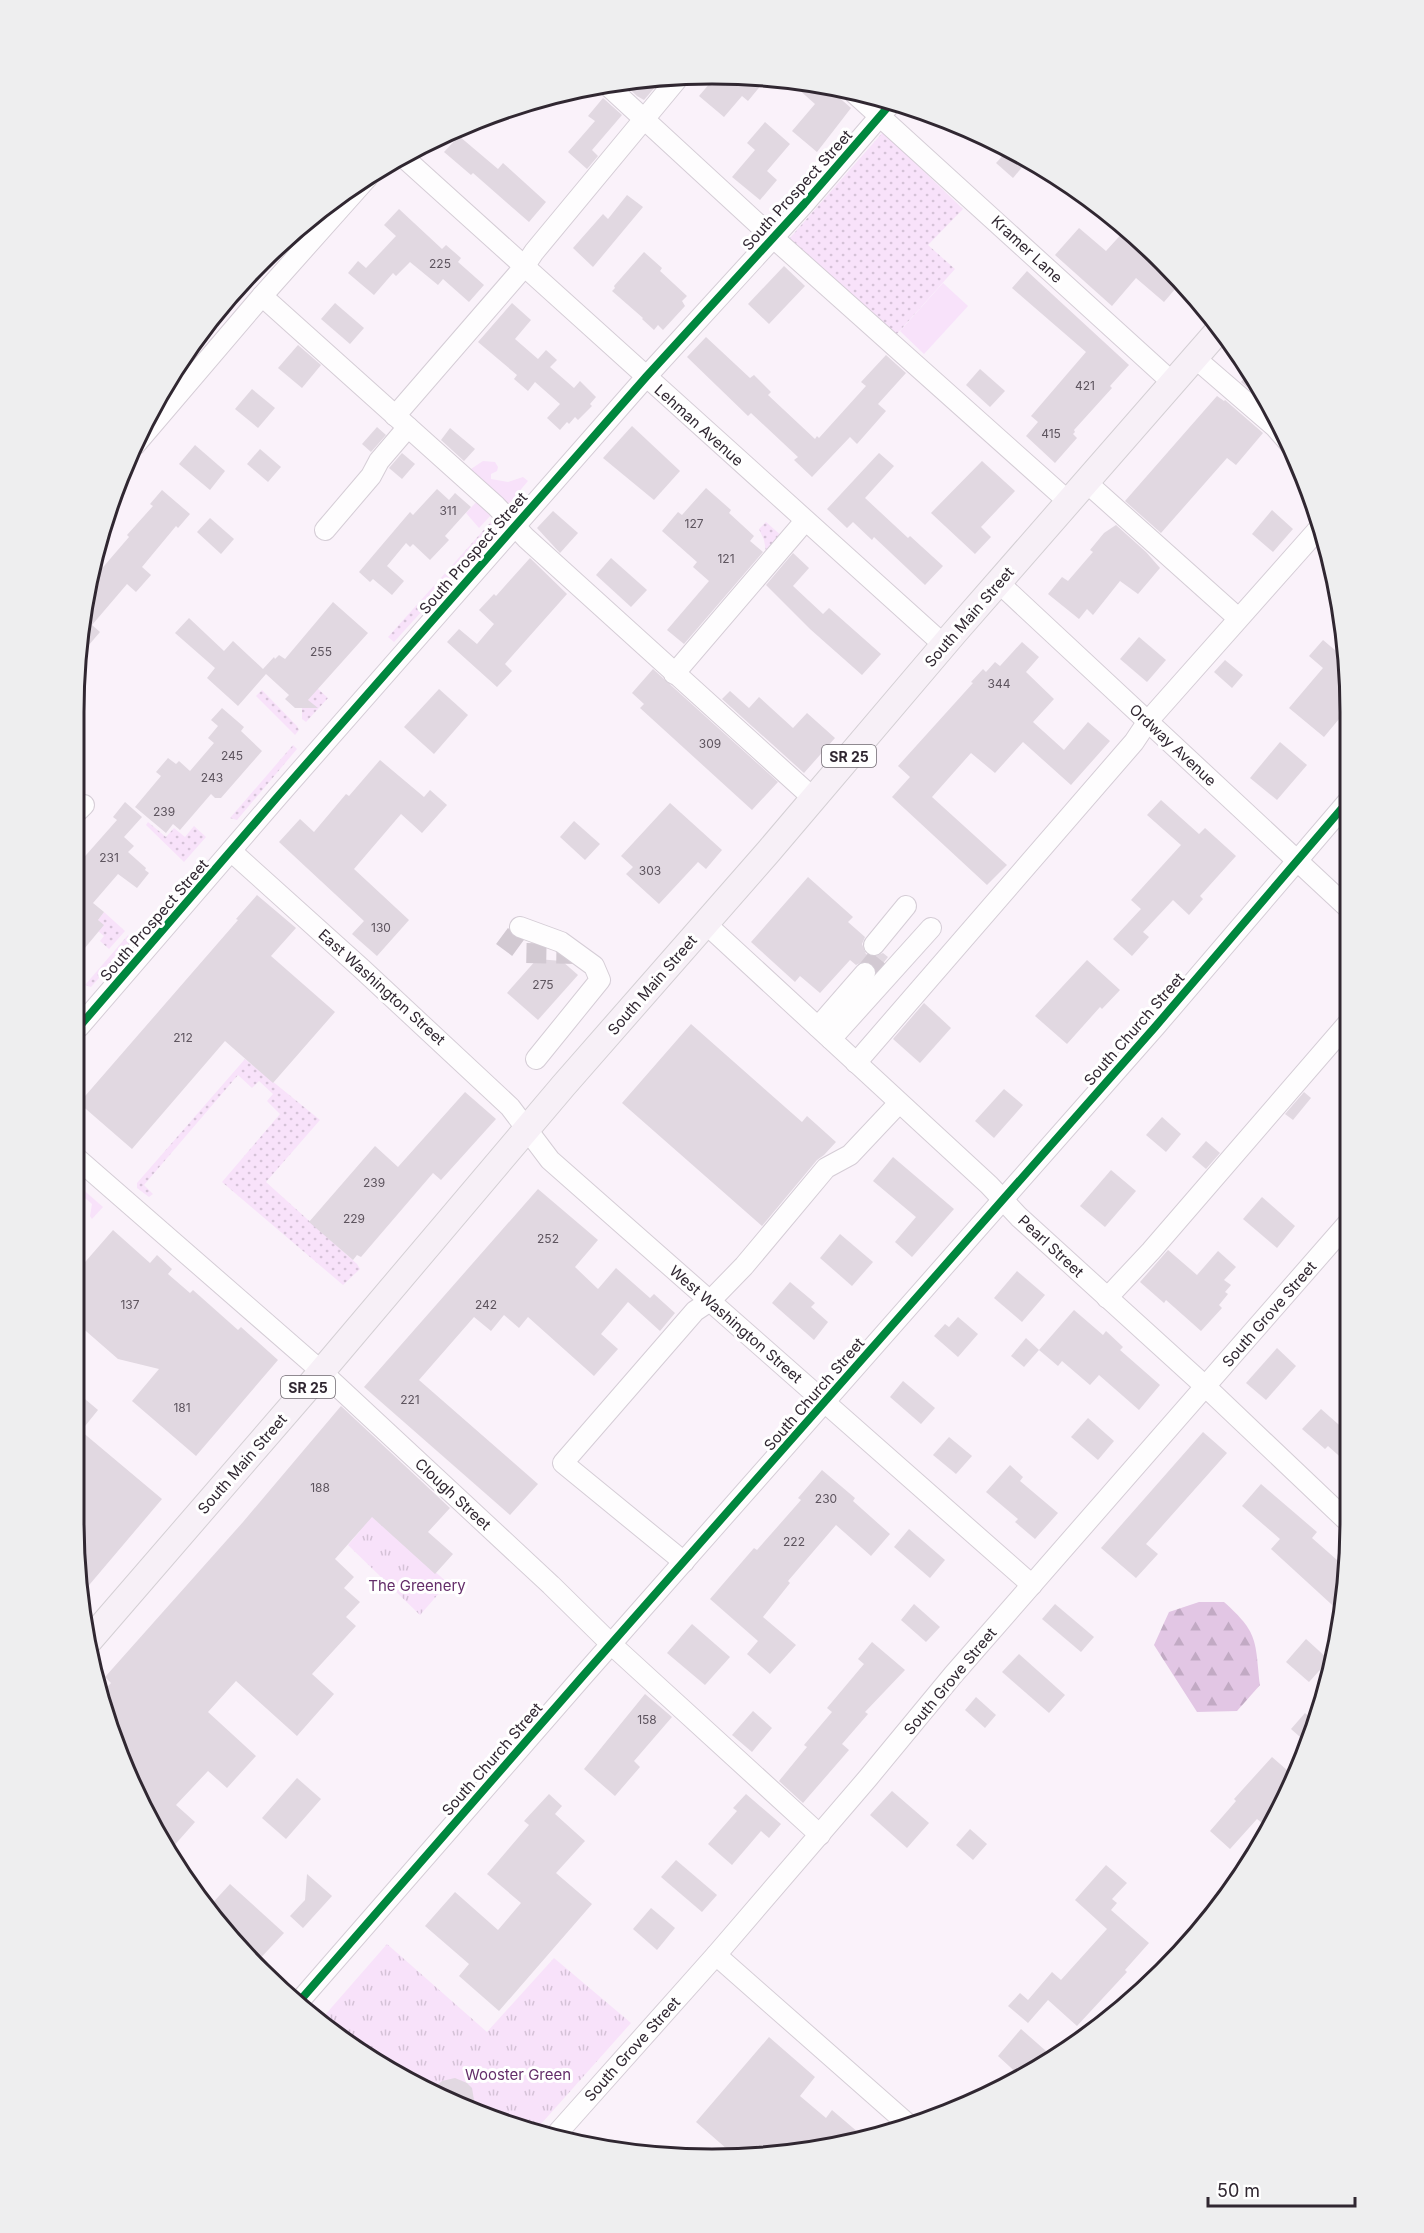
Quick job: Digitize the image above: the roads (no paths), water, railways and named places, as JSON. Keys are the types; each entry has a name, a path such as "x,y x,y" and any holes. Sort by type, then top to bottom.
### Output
{"main road":[{"name":"South Main Street","path":"94,1635 998,582 1214,335"}],"street":[{"path":"325,530 371,476 401,422 534,252 673,85"},
{"path":"614,92 773,238 1069,502"},
{"name":"South Prospect Street","path":"84,1022 646,376 773,238 887,109"},
{"name":"Kramer Lane","path":"887,109 1173,383"},
{"name":"Lehman Avenue","path":"409,162 944,645"},
{"path":"171,395 344,204"},
{"path":"262,296 496,506 515,527 674,674 813,798"},
{"path":"1195,358 1268,421"},
{"path":"1086,482 1238,618"},
{"path":"674,674 805,521"},
{"path":"856,1063 1134,742 1148,721 1314,534"},
{"name":"Ordway Avenue","path":"998,582 1340,900"},
{"name":"South Church Street","path":"303,1997 1155,1027 1340,810"},
{"name":"East Washington Street","path":"231,851 451,1051 510,1107 526,1130"},
{"path":"821,1030 919,917 878,948"},
{"name":"Pearl Street","path":"705,923 1107,1298 1340,1510"},
{"path":"520,927 561,942 594,966 600,980 536,1059"},
{"path":"821,1030 860,969"},
{"path":"1107,1298 1151,1251 1340,1032"},
{"path":"684,1562 563,1463 695,1311 710,1301 725,1286 826,1168 850,1155 899,1103"},
{"name":"West Washington Street","path":"526,1130 550,1160 1032,1585"},
{"name":"Clough Street","path":"84,1164 321,1371 543,1577 611,1644 820,1835"},
{"name":"South Grove Street","path":"560,2130 716,1955 820,1835 953,1675 1340,1232"},
{"path":"716,1955 903,2119"}],"tunnel":[{"path":"502,936 525,953 577,954"},
{"path":"865,973 882,952"}],"park label":[{"name":"The Greenery","path":"417,1585"},
{"name":"Wooster Green","path":"518,2074"}]}
